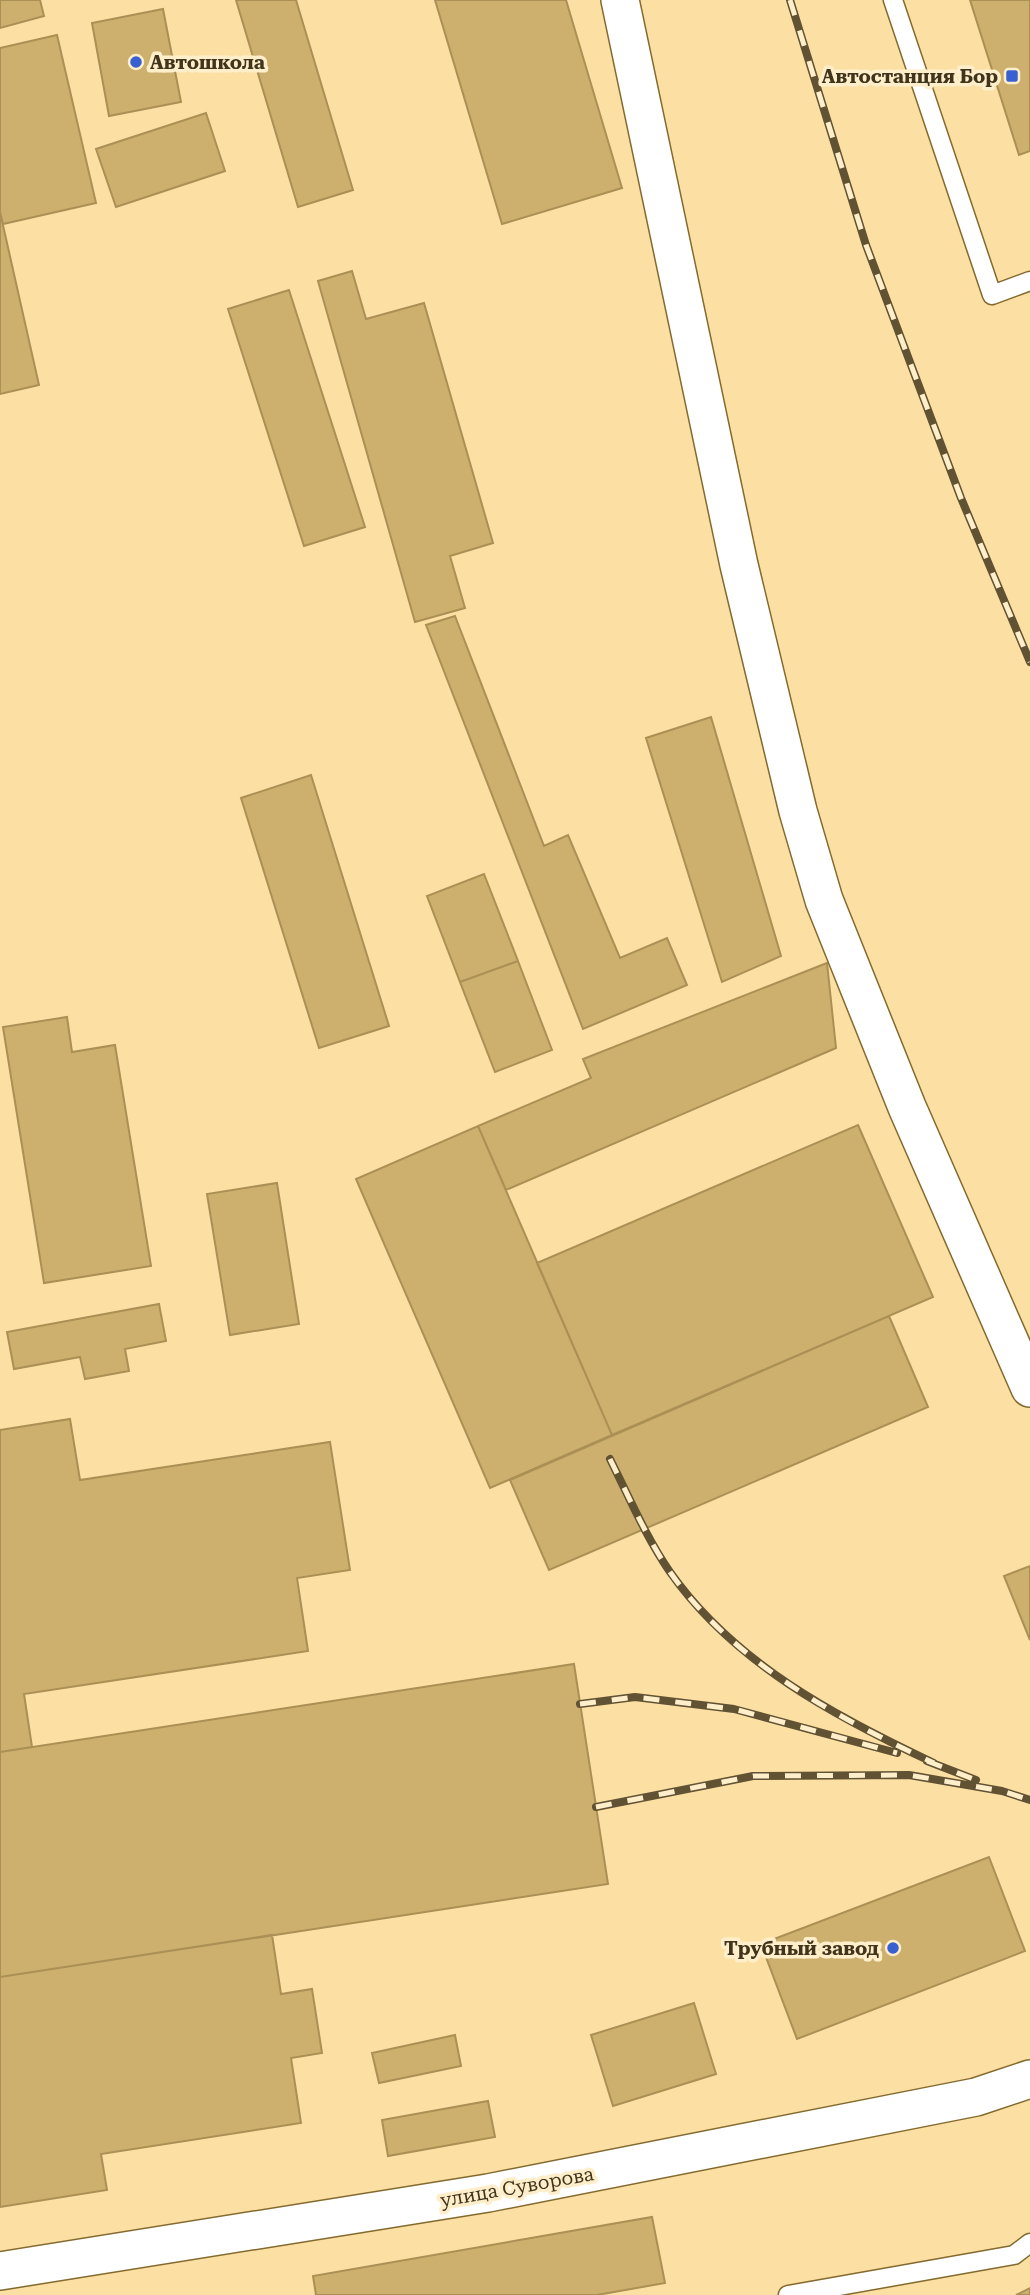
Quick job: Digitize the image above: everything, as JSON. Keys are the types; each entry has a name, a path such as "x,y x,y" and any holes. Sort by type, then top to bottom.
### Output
{"street":[{"path":"620,0 739,565 798,811 824,900 907,1107 1030,1388"},
{"name":"улица Суворова","path":"0,2271 488,2193 976,2097 1030,2079"}],"lane":[{"path":"893,0 992,295 1030,281"},
{"path":"788,2295 1014,2255 1030,2243"}],"building":[{"path":"0,0 40,0 44,16 0,28"},
{"path":"236,0 296,0 353,190 298,207"},
{"path":"435,0 566,0 622,188 502,224"},
{"name":"Автостанция Бор","path":"970,0 1030,0 1030,151 1019,155"},
{"name":"Автошкола","path":"163,9 181,102 109,116 92,23"},
{"path":"57,35 96,203 3,224 0,212 0,48"},
{"path":"206,113 225,171 116,207 96,149"},
{"path":"0,212 39,385 0,394"},
{"path":"352,271 366,319 424,303 493,543 450,556 465,608 415,622 318,281"},
{"path":"289,290 365,527 304,546 228,309"},
{"path":"455,616 544,846 568,835 620,958 667,938 687,985 583,1029 426,625"},
{"path":"711,717 781,956 722,982 646,738"},
{"path":"311,775 389,1026 319,1048 241,798"},
{"path":"484,874 518,961 460,982 427,896"},
{"path":"518,961 552,1050 495,1072 460,982"},
{"path":"827,963 836,1048 506,1190 478,1126 591,1078 583,1059"},
{"path":"67,1017 72,1052 115,1045 151,1266 44,1283 3,1027"},
{"path":"858,1125 933,1297 612,1435 537,1263"},
{"path":"478,1126 612,1435 490,1488 356,1179"},
{"path":"277,1183 299,1324 230,1335 207,1194"},
{"path":"159,1304 166,1341 125,1349 129,1371 85,1379 80,1357 14,1369 7,1332"},
{"path":"889,1316 928,1407 549,1570 510,1480"},
{"path":"70,1419 80,1480 330,1442 350,1570 297,1578 308,1651 24,1694 32,1747 0,1752 0,1430"},
{"path":"1030,1566 1030,1640 1004,1576"},
{"path":"574,1664 608,1884 0,1977 0,1752"},
{"name":"Трубный завод","path":"989,1857 1025,1951 797,2039 761,1944"},
{"path":"272,1935 281,1994 312,1989 322,2053 291,2058 301,2123 101,2154 107,2190 0,2207 0,1977"},
{"path":"694,2003 716,2074 613,2106 591,2035"},
{"path":"455,2035 461,2066 379,2083 372,2053"},
{"path":"488,2101 495,2137 388,2156 382,2120"},
{"path":"652,2217 665,2283 597,2295 316,2295 313,2276"},
{"path":"1030,2288 1030,2295 1016,2295"}],"railway":[{"path":"790,0 866,245 961,498 1030,662"},
{"path":"610,1459 661,1559 696,1604 724,1634 789,1684 824,1706 934,1763"},
{"path":"580,1704 635,1697 734,1709 897,1753"},
{"path":"927,1761 976,1780"},
{"path":"596,1807 753,1776 909,1775 1002,1791 1030,1800"}],"place":[{"name":"Автошкола","path":"136,62"},
{"name":"Автостанция Бор","path":"1012,76"},
{"name":"Трубный завод","path":"893,1948"}]}
